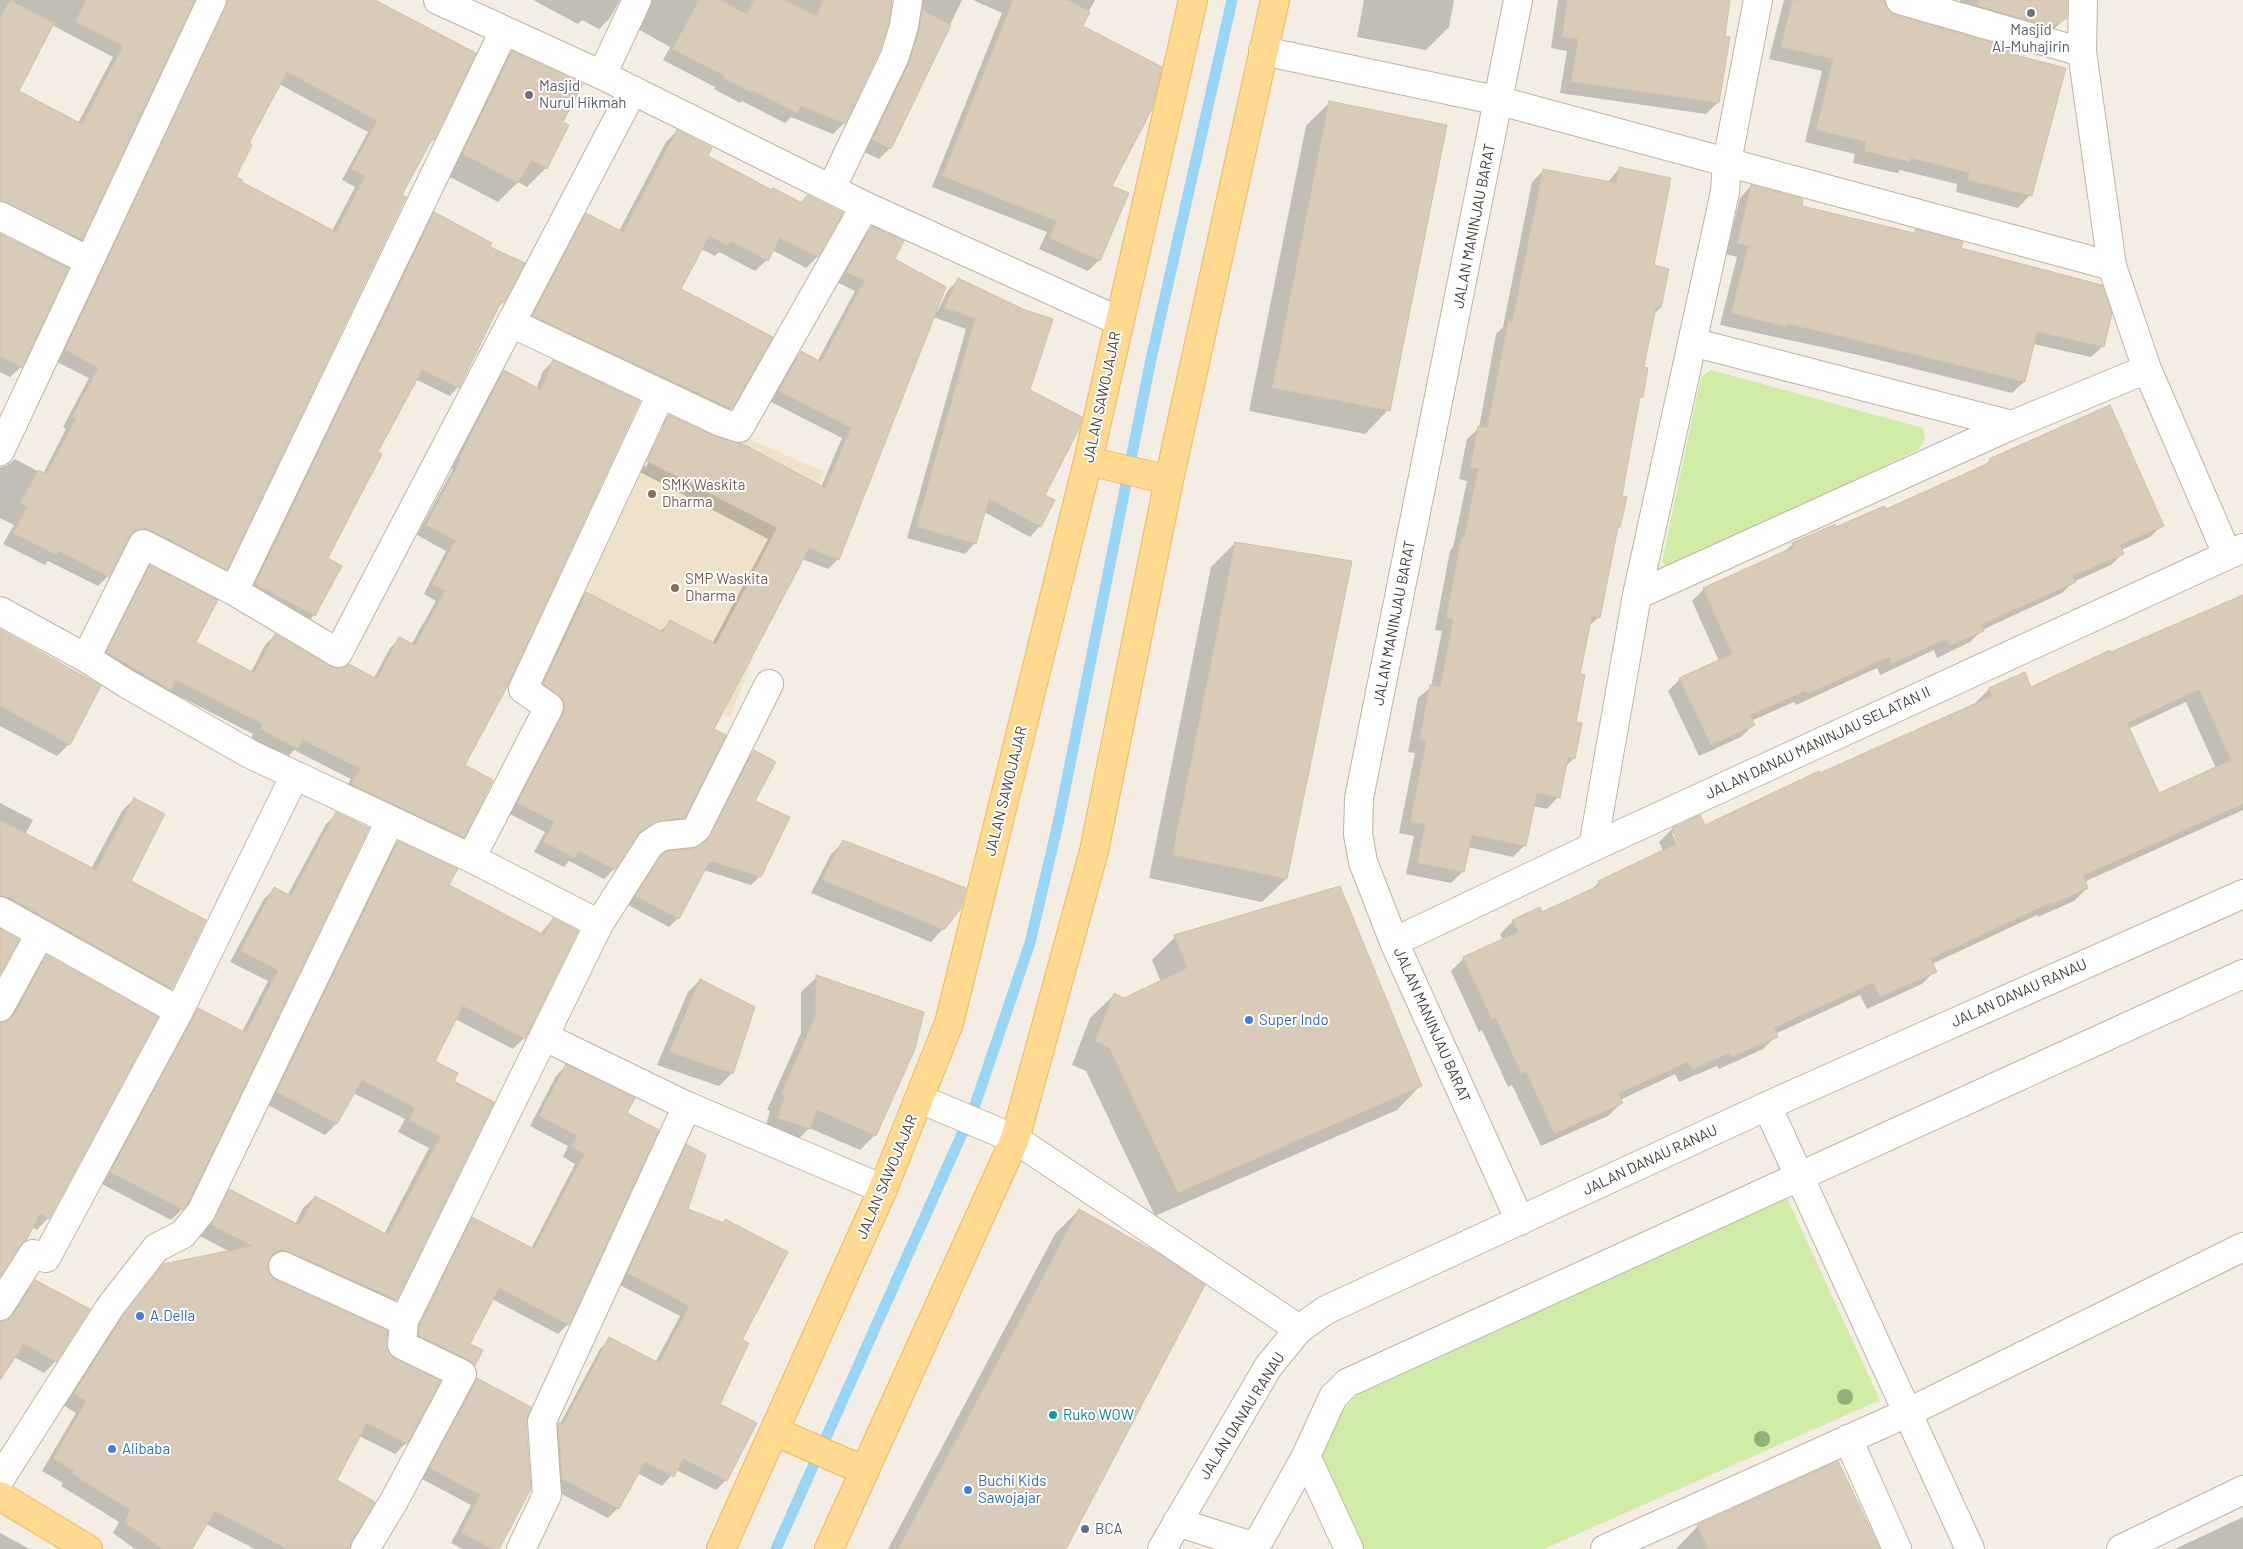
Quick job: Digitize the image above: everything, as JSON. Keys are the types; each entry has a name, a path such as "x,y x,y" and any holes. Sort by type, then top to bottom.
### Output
{"main road":[{"name":"JALAN SAWOJAJAR","path":"721,1549 883,1188 949,1024 1099,464 1119,321 1193,0"},
{"path":"829,1549 854,1467 1008,1136 1094,851 1169,480 1275,0"},
{"path":"1099,464 1169,480"},
{"path":"774,1430 854,1467"},
{"path":"0,1496 88,1549"}],"street":[{"path":"0,451 212,0"},
{"path":"438,0 602,75 865,206 1119,321"},
{"path":"602,75 637,0"},
{"path":"831,189 895,56 904,26 908,0"},
{"name":"JALAN MANINJAU BARAT","path":"1518,0 1500,101 1359,798 1358,834 1363,862 1394,942 1520,1221"},
{"path":"1592,847 1637,595 1725,192 1727,162 1758,0"},
{"path":"1900,0 1960,8 2082,52"},
{"path":"2083,0 2082,52 2112,266 2147,369 2235,551"},
{"path":"234,591 504,31"},
{"path":"1263,51 1500,101 2112,266"},
{"path":"86,658 143,544 234,591 338,653 633,90"},
{"path":"511,323 661,394 739,428 865,206"},
{"path":"0,216 89,261"},
{"path":"1692,342 2012,424"},
{"path":"1637,595 2012,424 2147,369"},
{"path":"470,858 549,707 523,689 661,394"},
{"name":"JALAN DANAU MANINJAU SELATAN II","path":"1394,942 1592,847 2235,551"},
{"path":"0,611 86,658 127,684 242,750 470,858 599,924"},
{"path":"365,1549 394,1502 462,1374 402,1345 404,1321 599,924 650,844 662,836 691,833 697,828 769,684"},
{"path":"0,1306 33,1254 46,1258 179,1011 294,775"},
{"path":"0,1479 110,1307 156,1248 182,1234 201,1212 390,821"},
{"name":"JALAN DANAU RANAU","path":"1162,1549 1268,1367 1299,1330 1326,1310 1767,1106 2243,894"},
{"path":"0,911 179,1011"},
{"path":"0,1007 40,934"},
{"path":"1177,1522 1246,1544 1260,1539 1306,1456 1333,1397 1347,1383 2243,974"},
{"path":"545,1037 686,1106 883,1188"},
{"path":"920,1099 1008,1136 1299,1330"},
{"path":"521,1549 547,1495 542,1421 686,1106"},
{"path":"1767,1106 1909,1412 1970,1549"},
{"path":"1605,1549 1909,1412 2243,1246"},
{"path":"283,1266 404,1321"},
{"path":"1848,1440 1897,1549"},
{"path":"1306,1456 1349,1549"},
{"path":"2121,1549 2243,1490"}],"shaded area":[{"path":"664,401 824,472 730,717 646,689 546,647"}],"green space":[{"path":"1711,370 1923,428 1925,439 1919,449 1671,571 1662,562 1701,377"},
{"path":"1787,1198 1880,1400 1544,1549 1364,1549 1321,1462 1322,1449 1335,1421 1354,1397"}],"building":[{"path":"10,0 54,23 19,91 82,124 123,46 75,22 86,0 195,0 82,240 0,201 0,17"},
{"path":"227,0 375,0 476,53 434,140 432,139 402,195 406,197 227,570 150,530 142,528 135,531 129,537 109,577 58,551 56,555 13,533 27,507 20,503 38,470 46,474 76,419 72,417 98,368 65,350","holes":["287,72 377,121 351,169 365,176 336,232 236,177 252,145 249,143"]},
{"path":"699,0 720,0 747,14 754,0 785,0 816,16 823,0 892,0 889,23 880,50 845,124 801,106 797,113 753,91 752,93 723,78 725,76 672,49"},
{"path":"1013,0 1068,0 1090,12 1083,26 1162,67 1152,109 1112,186 1129,193 1100,261 1049,238 1056,221 942,176"},
{"path":"1567,0 1730,0 1725,36 1730,37 1719,103 1571,82 1578,39 1562,37"},
{"path":"1792,0 1885,0 1888,10 1896,15 2018,50 2011,54 2066,68 2032,196 1967,180 1969,173 1911,158 1910,162 1864,151 1866,142 1816,130 1833,59 1781,47"},
{"name":"Masjid Al-Muhajirin","path":"1977,0 2067,0 2067,18 2053,27 1978,6"},
{"path":"922,10 951,25 891,149 872,140 909,63 919,30"},
{"path":"512,51 583,84 563,122 569,125 547,169 532,160 518,183 462,154"},
{"path":"1329,101 1447,125 1390,411 1272,388"},
{"path":"677,130 712,148 708,156 772,190 773,188 802,203 807,195 843,213 818,257 780,238 768,261 730,241 728,246 709,236 681,289 773,337 732,409 532,316 586,213 623,232"},
{"path":"1619,167 1671,178 1654,265 1669,269 1661,308 1656,307 1644,367 1648,368 1643,397 1640,397 1622,496 1627,497 1620,527 1618,527 1600,618 1592,616 1580,674 1585,675 1576,722 1582,723 1575,759 1568,757 1560,798 1537,793 1526,846 1472,835 1464,872 1417,863 1425,824 1410,822 1426,742 1419,740 1430,685 1440,687 1453,619 1446,618 1461,538 1464,538 1478,469 1470,468 1478,426 1487,428 1508,321 1512,322 1543,169 1616,183"},
{"path":"1751,185 1803,199 1802,206 1914,233 1916,229 1963,242 1961,248 2102,285 2112,314 2104,347 2037,332 2025,382 1839,336 1787,324 1786,327 1731,313 1748,246 1737,243"},
{"path":"434,212 492,243 490,247 525,263 504,303 501,302 459,388 422,370 378,452 382,454 328,558 342,566 315,616 255,584"},
{"path":"872,226 904,241 895,259 946,287 839,560 809,548 714,729 726,735 685,818 660,821 641,831 615,870 578,851 575,858 543,842 554,822 517,803 563,714 565,706 563,699 543,684 586,592 663,632 670,620 716,644 777,528 647,461 669,415 716,437 741,443 825,488 851,428 778,391 801,351 821,362 864,281 846,272"},
{"path":"0,234 69,268 22,368 0,356"},
{"path":"958,278 1025,310 1053,319 1030,390 1082,417 1079,429 1045,495 1055,500 1041,527 989,499 976,544 916,527 975,318 944,308"},
{"path":"553,360 640,401 508,685 465,765 493,780 464,838 351,784 360,769 302,740 298,749 260,729 262,724 176,680 171,690 106,652 150,565 218,600 196,642 254,673 275,634 330,666 339,669 349,664 377,679 399,637 415,645 445,591 432,584 455,541 426,525 461,459 459,458 504,370 541,390"},
{"path":"2110,405 2164,526 2120,545 2124,554 2073,576 2076,582 1981,625 1984,631 1949,646 1946,639 1892,664 1889,657 1808,694 1806,691 1750,715 1755,725 1711,745 1679,678 1732,654 1703,588 1794,547 1792,543 1835,524 1836,527 1884,506 1886,509 1991,462 1989,459"},
{"path":"1235,542 1352,561 1287,879 1172,855"},
{"path":"2243,595 2243,804 2083,876 2088,888 2051,905 2050,903 1931,959 1937,972 1880,997 1873,983 1774,1028 1778,1037 1732,1057 1730,1053 1692,1070 1688,1062 1618,1094 1623,1103 1554,1134 1526,1072 1521,1074 1496,1018 1492,1020 1463,957 1518,932 1512,920 1540,907 1542,912 1600,885 1598,881 1678,843 1672,828 1700,815 1705,825 1819,771 1820,773 1992,696 1989,688 2025,672 2031,687 2110,650 2111,652","holes":["2199,690 2231,760 2159,793 2127,723"]},
{"path":"0,629 101,686 70,745 0,706"},
{"path":"754,750 776,762 755,801 790,817 761,877 710,861 679,919 635,896 661,855 667,851 693,848 707,840"},
{"path":"134,798 165,814 131,881 206,920 172,989 8,897 0,895 0,820 96,870"},
{"path":"336,812 369,828 188,1204 183,1210 110,1172 198,1008 246,1033 278,970 240,951 274,887 291,896"},
{"path":"843,840 966,888 961,908 944,930 822,880"},
{"path":"398,841 458,869 449,885 544,935 553,918 578,931 525,1039 463,1006 435,1061 458,1073 454,1081 494,1102 397,1300 289,1252 282,1250 274,1253 269,1260 268,1268 276,1280 388,1331 386,1344 389,1353 395,1359 441,1381 407,1444 367,1423 337,1480 375,1502 349,1549 287,1549 215,1511 192,1549 163,1549 124,1522 130,1510 72,1474 74,1471 53,1459 86,1401 73,1394 123,1316 163,1264 252,1246 211,1225 229,1189 299,1225 315,1196 388,1235 440,1137 409,1120 415,1108 362,1080 337,1124 276,1092"},
{"name":"Super Indo","path":"1340,886 1422,1086 1178,1193 1109,1048 1095,1041 1114,993 1124,998 1187,968 1174,935"},
{"path":"0,929 19,940 0,974"},
{"path":"46,955 158,1017 49,1219 40,1214 26,1241 20,1246 0,1277 0,1023 8,1021 14,1015"},
{"path":"816,975 924,1012 915,1049 876,1136 817,1110 810,1129 777,1118 785,1096 781,1094 815,1017"},
{"path":"700,979 755,1007 733,1074 669,1052"},
{"path":"566,1064 635,1098 627,1113 659,1130 569,1325 499,1288 470,1344 483,1350 475,1366 469,1360 418,1336 419,1325 472,1217 534,1249 584,1154 571,1147 577,1136 539,1116"},
{"path":"686,1144 706,1155 688,1209 724,1223 725,1219 788,1252 742,1340 749,1343 720,1404 757,1423 727,1481 683,1459 674,1477 645,1462 619,1509 562,1479 558,1424 559,1422 563,1424 609,1337 659,1363 689,1306 627,1273"},
{"name":"Ruko WOW","path":"1079,1209 1161,1255 1205,1285 1066,1549 898,1549"},
{"path":"35,1280 90,1309 56,1362 24,1344 0,1380 0,1322 8,1320 13,1315"},
{"path":"477,1378 531,1407 526,1422 531,1489 499,1549 493,1549 461,1533 480,1495 429,1468"},
{"path":"1838,1461 1880,1549 1708,1549 1697,1525"}],"waterway":[{"path":"776,1549 975,1105 1030,943 1059,819 1151,359 1232,0"}],"place":[{"name":"Masjid Al-Muhajirin","path":"2031,13"},
{"name":"Masjid Nurul Hikmah","path":"529,95"},
{"name":"SMK Waskita Dharma","path":"652,494"},
{"name":"SMP Waskita Dharma","path":"675,588"},
{"name":"Super Indo","path":"1249,1020"},
{"name":"A.Della","path":"140,1316"},
{"name":"Ruko WOW","path":"1053,1415"},
{"name":"Alibaba","path":"112,1449"},
{"name":"Buchi Kids Sawojajar","path":"968,1490"},
{"name":"BCA","path":"1085,1529"}]}
